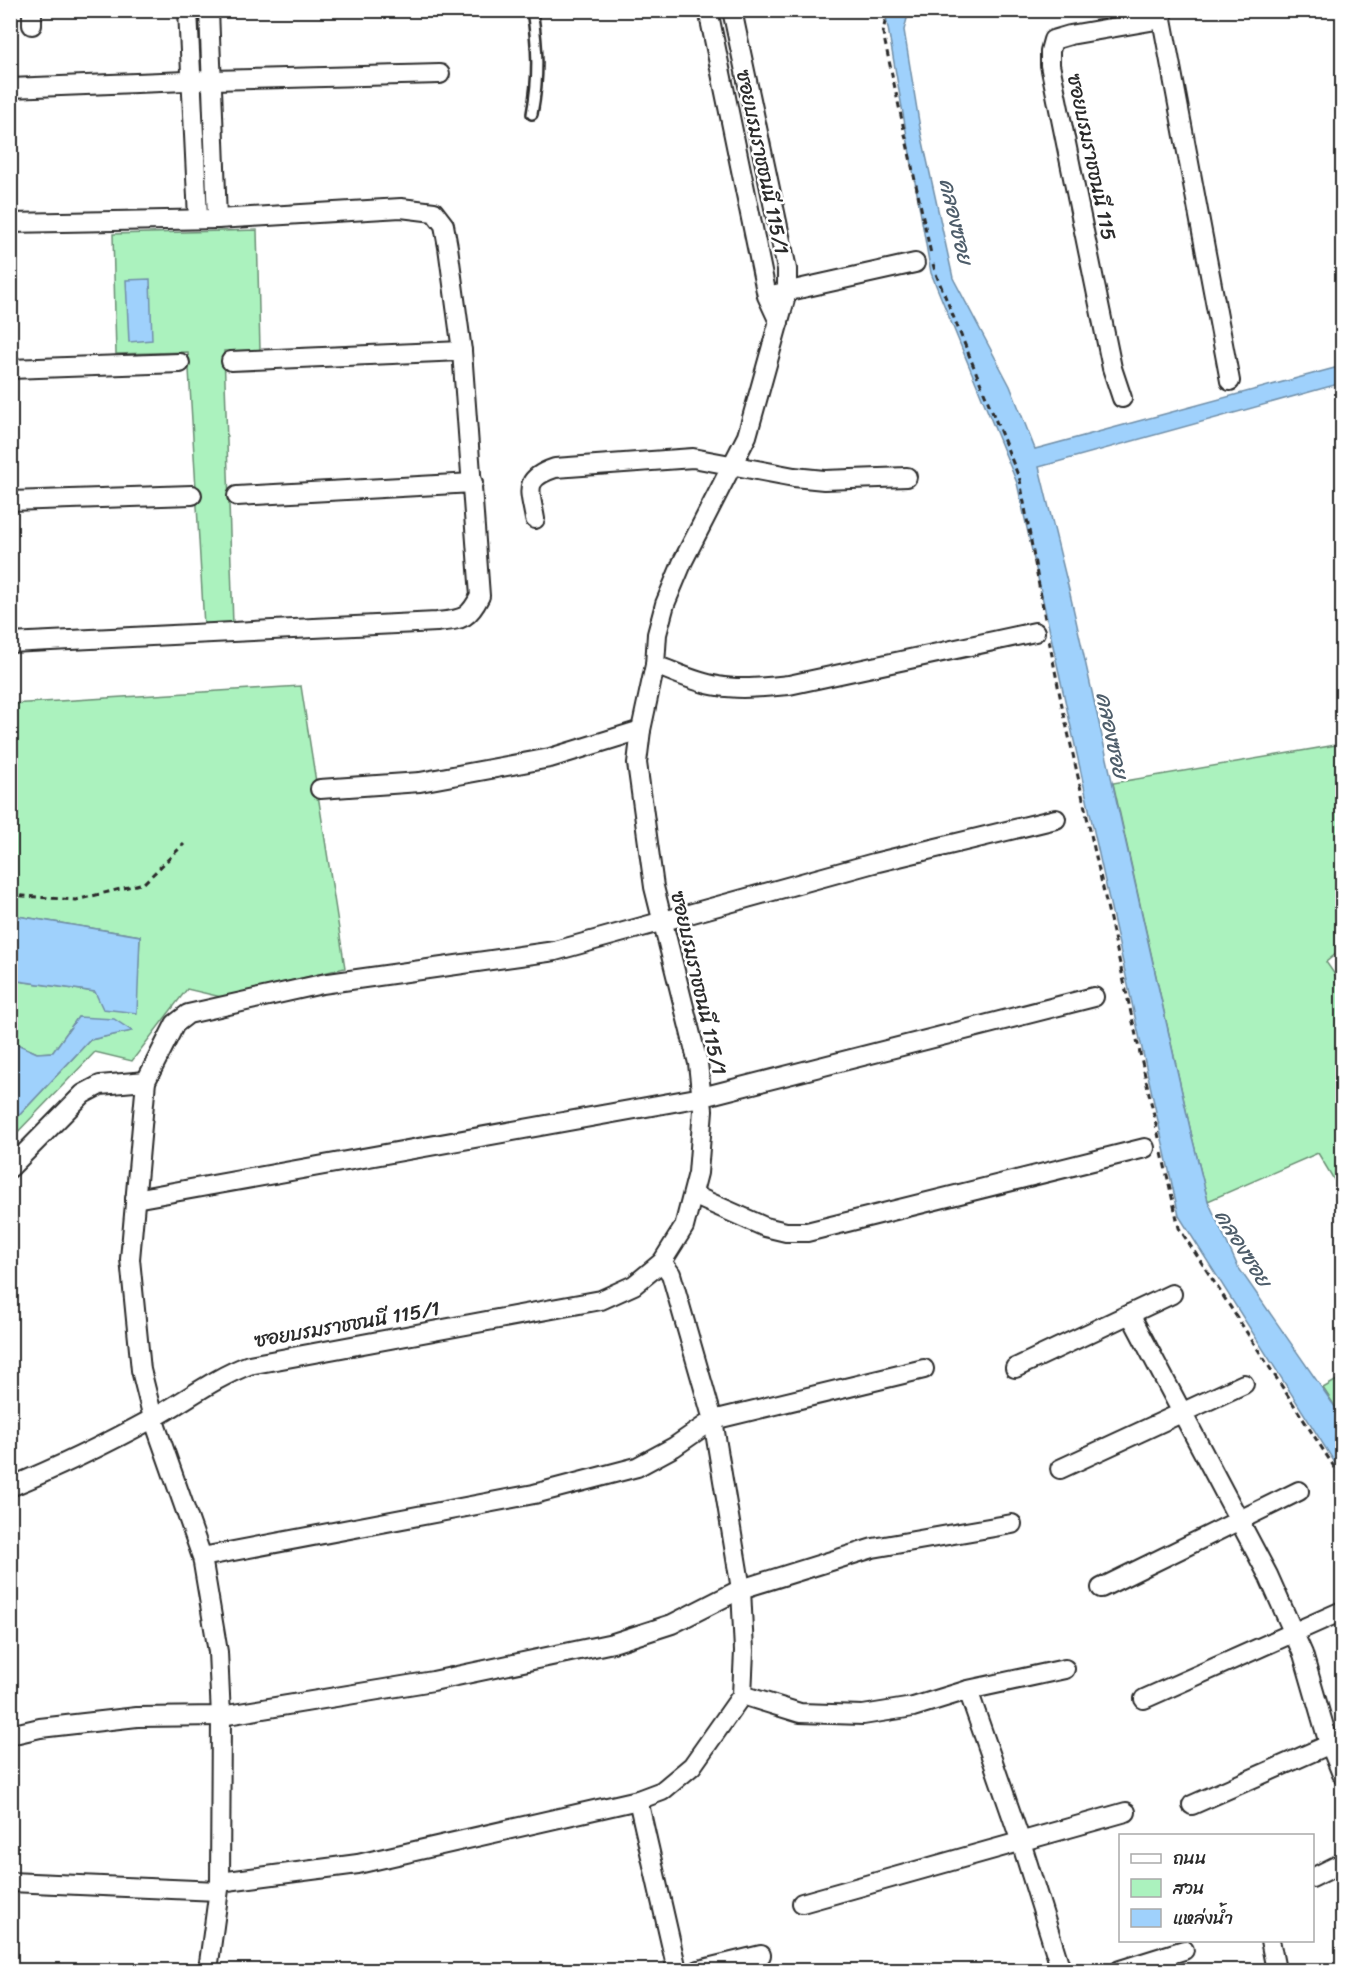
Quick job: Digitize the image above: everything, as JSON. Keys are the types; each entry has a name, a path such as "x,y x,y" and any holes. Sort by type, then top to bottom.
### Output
{"street":[{"path":"188,10 198,218"},
{"path":"209,10 217,219"},
{"name":"ซอยบรมราชชนนี 115/1","path":"708,10 767,296 778,322"},
{"name":"ซอยบรมราชชนนี 115/1","path":"10,1486 91,1451 224,1376 249,1365 601,1300 634,1285 662,1262 684,1227 698,1173 702,1097 698,1063 654,886 637,763 641,730 655,665 657,634 665,604 683,561 747,436 787,292 787,269 732,10"},
{"path":"1161,15 1230,381"},
{"name":"ซอยบรมราชชนนี 115","path":"1122,398 1112,368 1050,65 1050,51 1053,40 1161,15"},
{"path":"719,66 742,61"},
{"path":"10,88 191,80 440,74"},
{"path":"746,194 769,188"},
{"path":"10,223 217,219 401,208 434,212 444,225 462,351 480,596 473,611 461,619 437,622 10,643"},
{"path":"767,296 915,263"},
{"path":"231,361 462,351"},
{"path":"10,369 180,363"},
{"path":"535,519 530,490 532,480 555,468 693,458 794,477 824,480 907,477"},
{"path":"237,495 473,483"},
{"path":"10,501 192,495"},
{"path":"655,665 719,687 762,687 789,684 1043,628"},
{"path":"320,789 420,782 550,758 641,730"},
{"path":"208,1971 219,1887 221,1716 218,1652 202,1557 153,1418 141,1370 130,1259 146,1081 175,1024 188,1014 322,984 555,951 874,863 1056,819"},
{"path":"135,1199 702,1097 1094,997"},
{"path":"10,1168 83,1094 100,1085 146,1081"},
{"path":"693,1195 765,1227 786,1232 807,1232 1145,1148"},
{"path":"10,1882 219,1887 358,1864 638,1800 662,1791 692,1766 742,1695 744,1651 741,1589 713,1420 671,1274 662,1262"},
{"path":"1015,1368 1172,1294"},
{"path":"1130,1314 1268,1575 1303,1654 1336,1742 1342,1774"},
{"path":"202,1557 534,1494 637,1467 674,1448 713,1420 924,1369"},
{"path":"1060,1469 1244,1384"},
{"path":"1101,1588 1299,1491"},
{"path":"10,1735 40,1728 137,1717 221,1716 433,1681 613,1643 672,1624 741,1589 873,1548 1012,1524"},
{"path":"1144,1699 1342,1611"},
{"path":"742,1695 800,1713 863,1715 914,1707 968,1690 1065,1669"},
{"path":"968,1690 1021,1842 1060,1971"},
{"path":"1192,1805 1336,1742"},
{"path":"638,1800 677,1971"},
{"path":"802,1903 1126,1812"},
{"path":"1314,1877 1342,1863"},
{"path":"1270,1942 1276,1971"},
{"path":"1120,1971 1184,1950"},
{"path":"699,1971 761,1955"}],"lane":[{"path":"532,10 537,47 537,75 532,114"}],"path":[{"path":"887,10 883,33 936,273 1020,480 1043,628 1179,1228 1342,1479"},
{"path":"10,895 76,900 144,883 184,844"}],"green space":[{"path":"257,230 260,350 224,351 233,625 204,626 188,352 116,354 113,234"},
{"path":"301,686 345,968 221,997 187,989 132,1061 95,1052 11,1139 11,1124 90,1040 131,1031 78,1017 53,1052 37,1053 17,1044 11,1045 11,980 96,992 136,1013 140,936 11,915 11,704"},
{"path":"1342,744 1342,949 1326,962 1342,985 1342,1193 1318,1153 1208,1201 1113,783"},
{"path":"1342,1377 1342,1417 1323,1388"}],"water":[{"path":"885,11 909,11 904,30 920,128 953,278 1010,386 1035,449 1342,366 1342,383 1039,467 1208,1201 1238,1267 1342,1417 1342,1474 1179,1216 1017,483 931,273"},
{"path":"150,279 152,340 129,342 126,280"},
{"path":"11,915 140,936 137,1013 103,1009 95,992 11,980"},
{"path":"78,1017 114,1019 132,1031 90,1040 11,1124 11,1045 17,1044 37,1053 53,1052"}],"water label":[{"name":"คลองซอย","path":"956,221"},
{"name":"คลองซอย","path":"1112,735"},
{"name":"คลองซอย","path":"1243,1248"}]}
